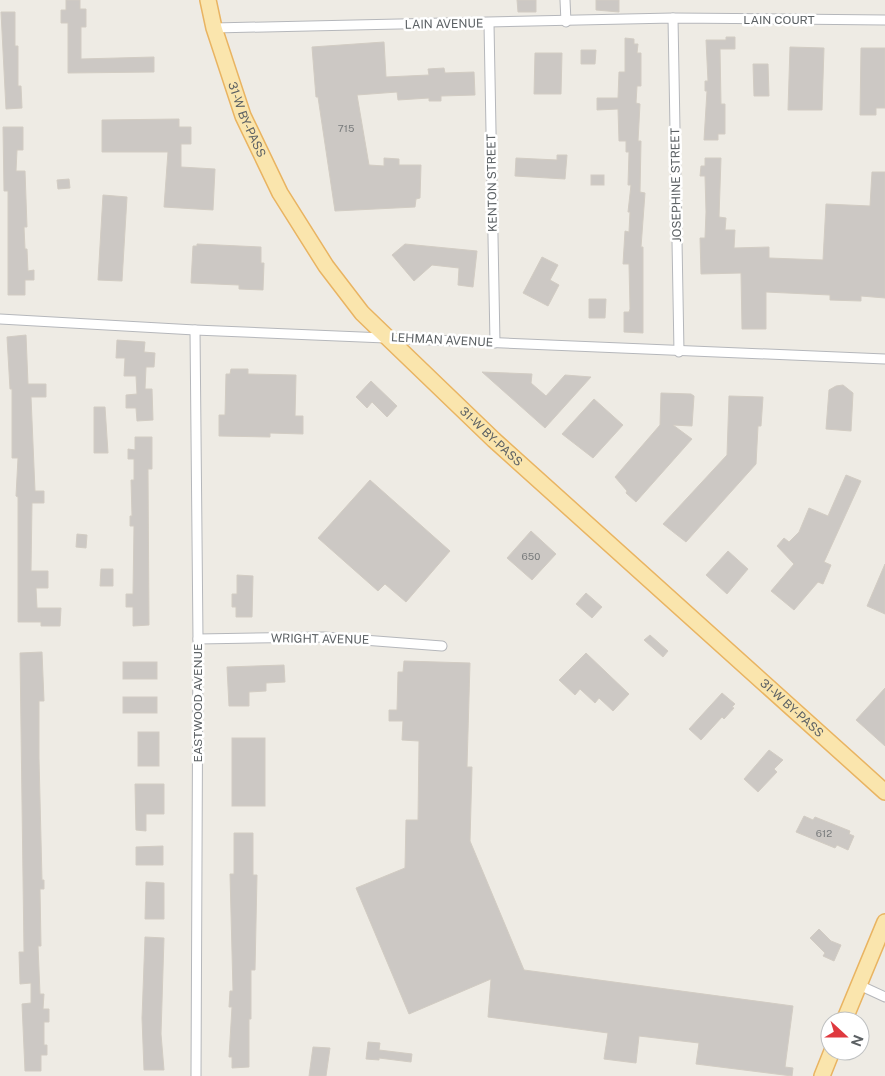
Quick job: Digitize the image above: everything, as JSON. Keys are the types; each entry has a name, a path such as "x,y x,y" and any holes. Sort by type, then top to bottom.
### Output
{"main road":[{"name":"31-W BY-PASS","path":"208,0 214,28 243,116 280,193 326,266 362,313 494,440 885,792"},
{"path":"848,1011 885,922"},
{"path":"822,1076 828,1061"}],"street":[{"path":"565,0 566,22"},
{"name":"LAIN AVENUE","path":"214,28 489,24 673,18"},
{"name":"LAIN COURT","path":"673,18 885,20"},
{"name":"JOSEPHINE STREET","path":"673,18 679,352"},
{"name":"KENTON STREET","path":"489,24 495,343"},
{"name":"LEHMAN AVENUE","path":"0,319 195,330 679,352 885,359"},
{"name":"EASTWOOD AVENUE","path":"195,330 198,639 196,1076"},
{"name":"WRIGHT AVENUE","path":"198,639 324,637 442,646"},
{"path":"859,985 885,997"}],"building":[{"path":"66,0 80,0 80,9 86,9 86,27 81,27 81,59 154,57 154,72 68,73 68,23 61,23 61,10 66,10"},
{"path":"517,0 536,0 536,12 518,12"},
{"path":"596,0 619,0 619,12 596,10"},
{"path":"1,12 15,12 15,46 18,46 18,86 21,86 22,108 6,109"},
{"path":"726,37 735,37 735,49 720,49 721,104 725,104 725,134 718,134 718,140 704,140 707,91 705,91 705,81 708,81 706,40 726,40"},
{"path":"625,38 634,39 634,44 638,44 637,53 641,53 641,86 637,86 636,103 640,104 638,141 641,141 640,192 645,193 641,247 643,247 643,333 624,332 624,312 629,312 630,309 629,264 623,264 625,231 629,232 630,212 628,212 631,185 628,185 629,152 626,152 626,141 619,141 618,109 597,110 597,98 618,98 619,72 625,72"},
{"path":"384,42 386,77 429,75 428,69 444,68 445,73 474,72 475,95 441,96 441,101 429,101 429,98 398,100 397,92 357,95 369,165 384,166 384,158 399,159 399,165 421,165 420,198 416,199 415,207 335,211 318,97 316,97 312,47"},
{"path":"790,47 824,48 822,110 788,110"},
{"path":"861,48 885,48 885,108 876,108 876,115 860,115"},
{"path":"581,50 596,50 595,64 581,64"},
{"path":"535,53 562,53 561,94 534,94"},
{"path":"753,64 768,64 769,96 754,96"},
{"path":"179,119 179,127 191,127 191,144 181,144 181,167 215,169 213,210 164,207 168,152 102,152 102,120"},
{"path":"3,127 23,127 23,150 17,150 16,171 25,171 27,227 24,227 25,249 27,249 28,271 34,270 34,280 25,280 25,295 8,295 8,191 4,191"},
{"path":"557,155 567,155 565,179 515,176 516,158 557,160"},
{"path":"705,158 721,158 719,217 726,218 725,230 735,230 734,248 769,247 769,258 823,260 826,204 870,206 872,172 885,172 885,298 861,296 861,301 830,300 830,295 766,292 766,329 742,329 741,273 701,274 700,238 705,238 706,212 705,176 700,176 701,166 705,166"},
{"path":"591,175 604,175 604,185 591,185"},
{"path":"69,179 70,188 58,189 57,180"},
{"path":"103,195 127,197 122,281 98,280"},
{"path":"197,244 261,247 261,263 264,263 263,290 239,289 239,285 191,283 193,246 197,246"},
{"path":"405,244 477,251 473,287 458,285 459,268 432,265 414,281 392,255"},
{"path":"542,257 558,265 550,280 559,285 548,306 523,293"},
{"path":"589,299 606,299 605,318 589,318"},
{"path":"26,335 28,384 46,384 46,397 31,397 35,491 44,491 44,503 32,503 31,571 48,571 48,588 36,588 37,608 61,608 60,626 41,626 41,622 18,622 18,497 16,496 18,458 12,458 12,389 10,389 7,337"},
{"path":"117,340 145,342 144,352 155,353 154,367 146,367 145,389 152,389 153,420 137,421 136,408 126,408 126,395 137,394 136,376 124,376 125,358 116,358"},
{"path":"231,369 248,369 248,374 296,375 295,416 303,416 303,434 270,433 270,437 219,436 219,415 225,415 226,374 230,374"},
{"path":"482,372 532,374 531,383 546,396 565,375 591,377 545,428"},
{"path":"371,381 397,406 387,417 372,402 367,408 356,397"},
{"path":"843,385 853,393 851,431 826,429 829,390"},
{"path":"661,393 691,394 694,396 692,426 673,425 692,439 636,502 626,493 627,491 615,477 660,425"},
{"path":"729,396 763,397 761,426 758,426 756,464 686,542 663,524 727,455"},
{"path":"594,399 623,425 593,458 562,434"},
{"path":"94,407 105,407 108,453 94,453"},
{"path":"135,437 152,437 152,469 148,469 149,625 133,626 133,607 126,607 126,594 133,594 134,526 130,526 130,516 132,516 131,480 134,480 134,459 128,459 128,449 135,450"},
{"path":"846,475 861,481 824,562 831,565 823,584 818,582 794,610 771,591 794,564 777,546 784,538 789,542 799,532 809,508 828,516"},
{"path":"370,480 450,551 406,602 385,584 378,591 318,538"},
{"path":"531,531 556,554 532,580 507,558"},
{"path":"77,534 87,535 86,548 76,547"},
{"path":"728,551 748,569 727,594 706,575"},
{"path":"885,564 885,614 867,606"},
{"path":"101,569 113,569 113,586 100,586"},
{"path":"237,575 253,576 252,617 236,617 236,607 232,607 232,594 237,594"},
{"path":"586,593 602,607 592,618 576,604"},
{"path":"650,635 668,651 663,657 644,640"},
{"path":"42,652 44,701 39,701 39,758 42,880 44,880 44,889 40,889 41,946 38,946 40,994 44,994 43,1009 49,1009 49,1022 44,1022 44,1045 47,1045 47,1055 41,1055 41,1071 25,1071 22,1004 31,1003 31,983 20,984 19,952 24,952 20,653"},
{"path":"586,653 629,694 613,711 599,698 595,703 580,689 575,695 559,680"},
{"path":"404,661 470,663 467,767 472,767 470,841 524,970 793,1006 785,1067 793,1068 792,1076 696,1064 699,1043 639,1036 636,1063 604,1059 608,1033 488,1017 491,979 409,1014 356,888 405,868 406,820 418,820 419,741 402,740 403,721 389,721 389,710 397,710 398,672 403,672"},
{"path":"123,662 157,662 157,679 123,679"},
{"path":"284,665 285,682 266,683 266,691 249,692 249,706 229,706 227,667"},
{"path":"885,688 885,746 856,720"},
{"path":"722,693 735,704 732,707 734,708 724,719 722,717 701,740 689,729"},
{"path":"123,697 157,697 157,713 123,713"},
{"path":"138,732 159,732 159,766 138,766"},
{"path":"232,738 265,738 265,806 232,806"},
{"path":"769,750 783,760 774,769 777,772 758,792 744,779"},
{"path":"135,784 164,784 164,814 146,814 146,831 136,830"},
{"path":"804,816 813,820 815,817 850,831 849,834 854,836 848,850 837,845 835,848 796,832"},
{"path":"234,833 253,833 253,875 257,875 255,970 251,970 249,1067 232,1068 232,1057 229,1057 232,1007 229,1007 230,991 233,991 230,874 234,874"},
{"path":"163,846 163,865 136,865 136,847"},
{"path":"146,882 164,883 164,919 145,919"},
{"path":"819,929 831,941 841,945 834,961 823,956 825,953 810,938"},
{"path":"145,937 164,938 161,1034 164,1070 144,1070 142,1018"},
{"path":"368,1042 380,1043 379,1050 412,1054 411,1062 379,1058 379,1060 366,1059"},
{"path":"313,1047 330,1048 326,1076 309,1076"}]}
